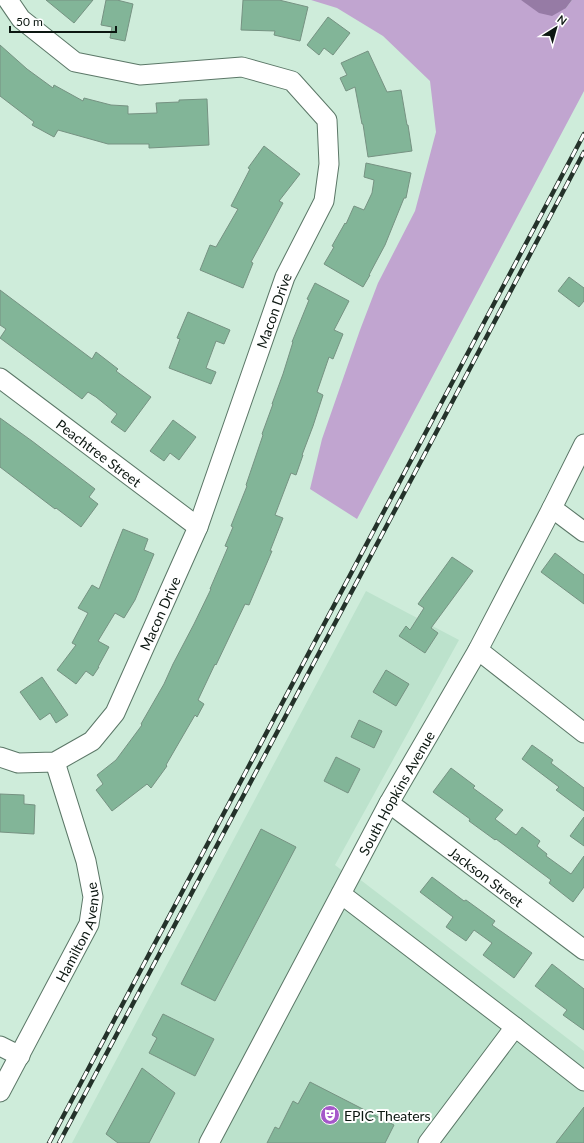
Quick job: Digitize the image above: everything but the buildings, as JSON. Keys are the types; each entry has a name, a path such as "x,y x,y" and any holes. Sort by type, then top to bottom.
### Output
{"street":[{"name":"Macon Drive","path":"0,757 18,763 55,762 92,741 115,713 198,527 285,277 324,201 330,164 327,120 292,80 242,67 140,75 75,62 21,19 8,0"},
{"name":"Peachtree Street","path":"0,378 198,527"},
{"name":"South Hopkins Avenue","path":"209,1143 389,803 478,650 584,444"},
{"path":"552,508 584,532"},
{"path":"478,650 584,734"},
{"name":"Hamilton Avenue","path":"0,1092 89,924 93,897 86,861 55,762"},
{"name":"Jackson Street","path":"389,803 584,950"},
{"path":"341,894 516,1027 584,1081"},
{"path":"428,1143 516,1027"},
{"path":"0,1046 20,1056"}],"shaded area":[{"path":"311,0 521,0 566,8 572,0 584,0 584,91 357,519 310,489 322,439 360,330 378,283 415,211 436,132 430,81 383,36 337,8"},
{"path":"521,0 572,0 566,8 552,16 539,13"},
{"path":"366,591 459,640 335,865 344,872 201,1143 72,1143"},
{"path":"358,878 584,1051 584,1143 217,1143"}],"railway":[{"path":"49,1143 584,134"},
{"path":"59,1143 584,152"}],"place":[{"name":"EPIC Theaters","path":"330,1115"}]}
